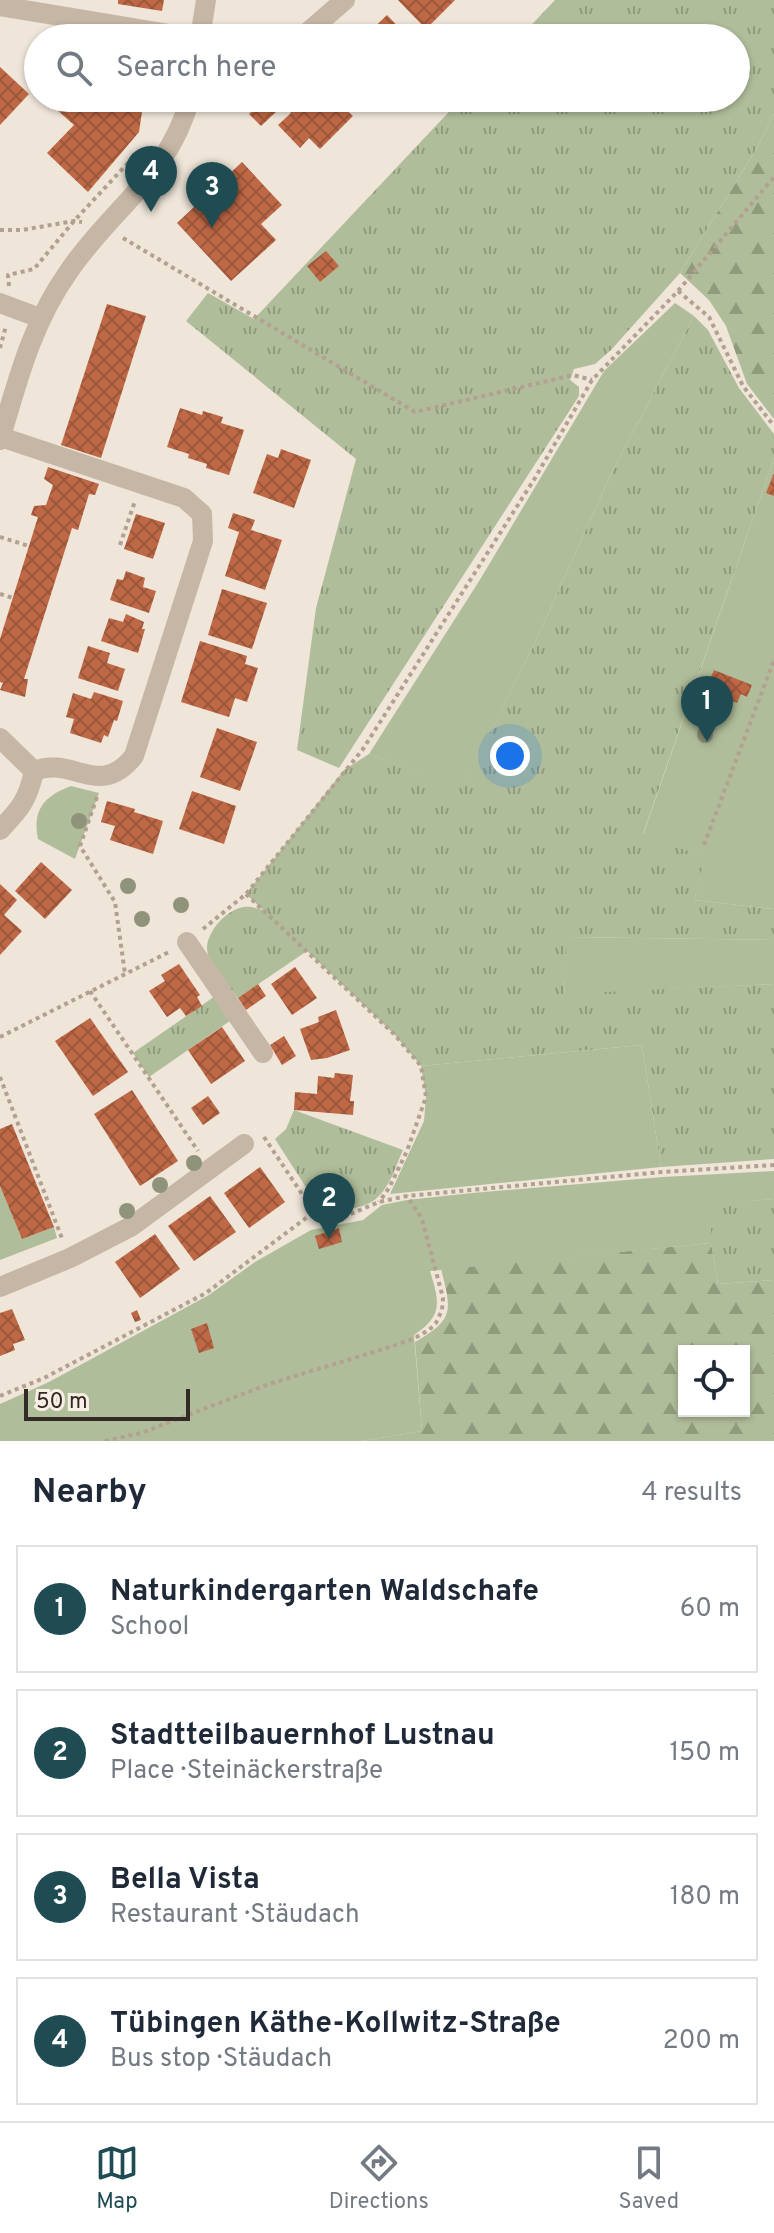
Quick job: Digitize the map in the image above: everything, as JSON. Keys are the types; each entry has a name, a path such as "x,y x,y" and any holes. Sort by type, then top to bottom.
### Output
{"street":[{"path":"202,24 206,0"},
{"path":"317,24 345,0"},
{"path":"0,6 109,24"},
{"path":"34,771 57,767 86,775 104,776 123,769 134,756 203,539 202,514 184,498 0,438 40,318 71,268 165,157 185,112"},
{"path":"6,306 40,318"},
{"path":"0,738 34,771"},
{"path":"0,830 21,807 29,793 34,771"},
{"path":"187,942 263,1053"},
{"path":"0,1287 70,1258 132,1226 244,1144"}],"path":[{"path":"0,348 8,275 34,269 143,147"},
{"path":"0,1037 187,942 246,894 363,749 535,478 592,380 678,291 774,177"},
{"path":"0,230 22,230 74,221 104,227 415,412 573,375 592,380"},
{"path":"678,291 709,317 743,386 774,426"},
{"path":"120,545 141,484"},
{"path":"0,537 29,546"},
{"path":"0,594 13,598"},
{"path":"704,845 774,660"},
{"path":"104,776 80,846 115,902 125,975"},
{"path":"246,894 394,1034 421,1066 426,1097 407,1151 379,1202"},
{"path":"90,991 211,1169"},
{"path":"0,1077 70,1258"},
{"path":"258,1128 314,1212 329,1217 348,1215 379,1202 407,1196 662,1172 774,1165"},
{"path":"105,1441 141,1433 269,1384 390,1347 429,1330 442,1310 443,1298 422,1219 407,1196"},
{"path":"0,1396 44,1378 206,1293 314,1212"}],"green space":[{"path":"555,0 774,0 774,114 757,148 680,273 611,350 595,364 574,369 570,380 579,387 579,396 339,768 297,750 316,608 356,459 186,321 208,293 254,319 449,112 750,112 750,24 532,24"},
{"path":"774,114 774,419 747,384 726,326 709,300 680,273 757,148"},
{"path":"675,303 694,316 612,472 538,636 463,789 369,754 481,578 604,371"},
{"path":"694,316 708,330 739,388 774,434 774,458 643,834 706,857 694,900 774,909 774,940 568,937 564,993 774,984 774,1159 661,1167 642,1045 421,1066 394,1034 307,951 238,998 215,969 207,949 210,935 225,916 246,907 263,910 246,894 344,770 369,754 463,788 538,636 612,472"},
{"path":"774,458 774,909 694,900 705,857 643,835"},
{"path":"71,786 99,793 75,859 38,839 37,829 42,805 54,794"},
{"path":"567,937 774,940 774,984 564,994"},
{"path":"221,992 237,1016 149,1077 133,1053"},
{"path":"642,1045 661,1167 390,1194 424,1121 426,1097 421,1066"},
{"path":"294,1110 403,1150 379,1196 366,1205 350,1208 318,1206 275,1139 286,1129"},
{"path":"774,1171 774,1199 711,1204 711,1243 430,1271 437,1307 430,1321 414,1335 422,1431 362,1441 0,1441 0,1404 49,1382 209,1295 255,1262 311,1230 363,1220 382,1205 472,1193"},
{"path":"0,1186 22,1239 54,1227 57,1238 0,1260"},
{"path":"774,1199 774,1280 718,1284 711,1243 711,1203"},
{"path":"711,1243 718,1284 774,1280 774,1441 362,1441 422,1431 415,1342 443,1320 447,1313 447,1295 441,1269"}],"building":[{"path":"118,0 164,0 162,11 118,4"},
{"path":"398,0 455,0 431,24 421,24"},
{"path":"387,15 396,24 378,24"},
{"path":"0,67 24,89 24,99 0,125"},
{"path":"59,112 142,112 139,132 88,192 47,153 74,125"},
{"path":"251,112 276,112 261,126 249,114"},
{"path":"349,112 353,116 320,149 309,138 300,148 278,125 291,113"},
{"path":"242,162 282,205 261,224 276,240 231,281 177,223"},
{"path":"326,251 339,266 320,282 307,266"},
{"path":"107,304 146,316 101,458 61,445"},
{"path":"180,408 223,417 221,423 244,430 229,475 206,468 207,464 188,458 189,454 167,447"},
{"path":"281,449 311,460 294,508 253,493 267,454 278,458"},
{"path":"48,467 99,484 95,495 89,494 78,530 72,528 24,679 28,679 25,697 0,690 3,683 0,682 0,639 38,517 31,515 34,506 46,505 53,485 44,479"},
{"path":"774,473 774,496 766,493"},
{"path":"233,513 255,520 251,530 282,540 265,590 225,576 239,532 228,528"},
{"path":"136,514 165,523 153,559 124,549"},
{"path":"126,571 145,578 143,587 156,591 149,613 110,600 117,579 123,580"},
{"path":"222,589 267,603 252,649 208,635"},
{"path":"126,614 144,622 138,653 101,641 109,618 123,622"},
{"path":"200,641 247,656 245,664 258,668 247,702 235,698 229,717 181,702"},
{"path":"88,646 110,653 107,663 125,669 118,691 78,678"},
{"path":"714,670 752,685 747,697 741,694 737,703 705,690"},
{"path":"94,692 123,701 117,721 114,720 108,737 104,735 101,743 70,733 74,719 66,717 73,693 91,699"},
{"path":"217,728 257,742 240,791 200,777"},
{"path":"192,791 236,806 224,844 179,829"},
{"path":"107,801 163,821 153,854 110,840 115,826 101,822"},
{"path":"41,862 72,890 45,919 15,891"},
{"path":"0,884 17,900 4,915 22,931 0,955"},
{"path":"179,964 200,995 197,997 202,1006 186,1016 180,1008 167,1017 149,991 165,981 161,975"},
{"path":"295,967 317,998 292,1015 271,984"},
{"path":"258,984 266,996 246,1010 238,998"},
{"path":"336,1010 350,1050 311,1060 300,1029 319,1022 318,1017"},
{"path":"90,1018 128,1072 93,1096 55,1041"},
{"path":"222,1027 245,1061 211,1084 188,1050"},
{"path":"284,1036 296,1056 282,1065 270,1045"},
{"path":"335,1073 353,1075 350,1101 354,1101 353,1115 294,1110 295,1092 317,1094 318,1076 334,1078"},
{"path":"132,1090 178,1161 140,1186 94,1114"},
{"path":"208,1096 220,1113 203,1125 191,1108"},
{"path":"12,1124 54,1227 22,1239 0,1186 0,1129"},
{"path":"260,1167 285,1202 249,1228 224,1193"},
{"path":"210,1196 236,1232 194,1261 168,1226"},
{"path":"339,1228 342,1242 319,1249 315,1236"},
{"path":"155,1234 180,1269 140,1298 115,1262"},
{"path":"12,1309 25,1340 13,1344 15,1350 0,1356 0,1313"},
{"path":"137,1310 141,1320 135,1322 131,1313"},
{"path":"207,1323 214,1348 199,1353 191,1329"}],"place":[{"name":"Tübingen Käthe-Kollwitz-Straße","path":"151,212"},
{"name":"Bella Vista","path":"212,228"},
{"name":"Naturkindergarten Waldschafe","path":"707,742"},
{"name":"Stadtteilbauernhof Lustnau","path":"329,1239"}]}
